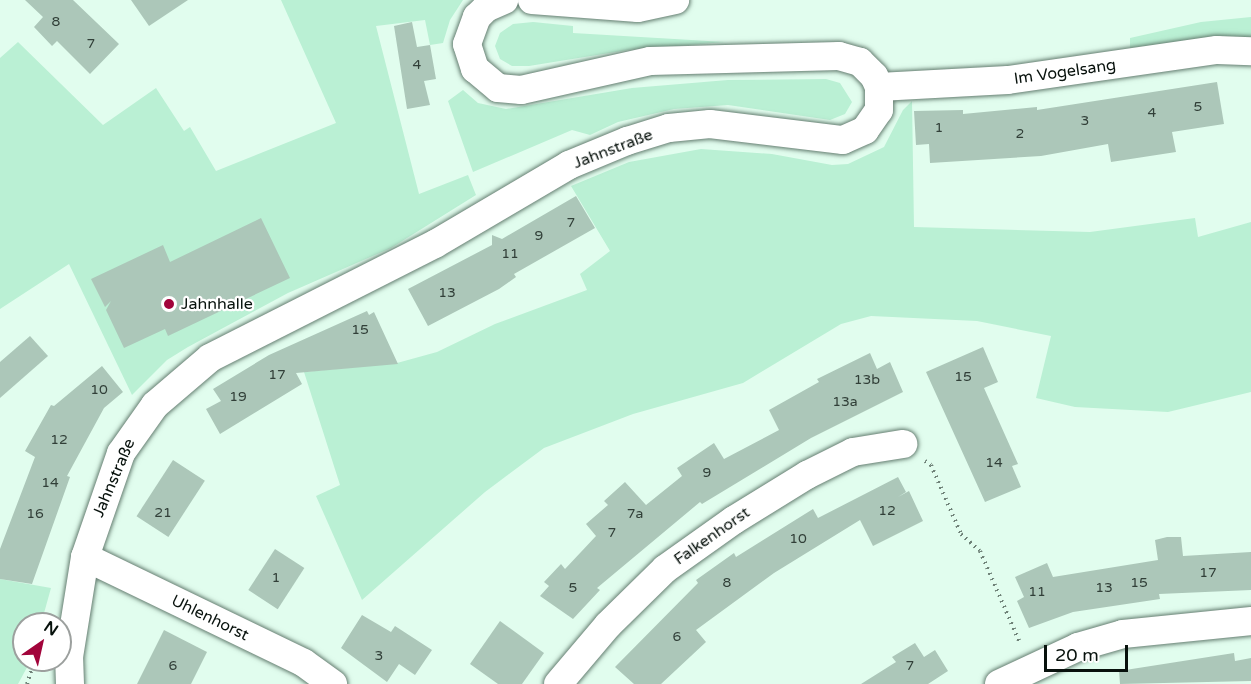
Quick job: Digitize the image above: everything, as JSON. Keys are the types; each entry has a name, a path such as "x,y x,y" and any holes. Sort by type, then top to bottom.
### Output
{"street":[{"path":"504,0 477,17 467,44 475,69 498,88 521,90 650,61 839,56 868,68 879,87"},
{"path":"532,0 638,8 675,0"},
{"name":"Im Vogelsang","path":"879,87 1008,80 1217,50 1251,51"},
{"name":"Jahnstraße","path":"70,684 69,657 85,557 106,492 136,428 155,405 210,358 435,244 569,165 627,141 669,128 710,124 843,140 865,130 874,121 879,110 879,87"},
{"name":"Falkenhorst","path":"558,684 608,625 665,569 734,520 807,474 853,452 903,444"},
{"name":"Uhlenhorst","path":"85,557 304,663 333,684"},
{"path":"999,684 1077,647 1122,634 1251,621"}],"path":[{"path":"903,444 931,465 961,534 980,551 1031,667"}],"green space":[{"path":"281,0 463,0 450,20 443,43 430,45 425,20 376,26 419,194 468,175 476,195 391,248 288,293 188,347 167,360 132,395 69,264 0,309 0,58 18,42 103,125 156,88 184,131 190,127 216,171 336,123"},
{"path":"1251,17 1251,37 1216,37 1130,48 1130,38 1201,22"},
{"path":"533,22 573,26 573,33 725,42 628,50 529,66 512,66 500,59 495,46 500,33 513,24"},
{"path":"826,79 840,83 852,102 845,114 830,120 728,105 674,109 618,122 590,135 572,130 473,172 448,101 463,90 478,103 506,109 632,88 728,80"},
{"path":"912,101 914,227 1090,232 1195,218 1198,237 1251,222 1251,392 1168,412 1075,407 1036,398 1051,336 977,321 871,316 841,324 743,383 633,414 544,448 485,492 362,600 316,496 340,485 304,372 397,363 437,352 495,324 587,290 580,274 610,251 571,186 629,162 701,149 772,154 832,165 848,164 884,147 903,110"},
{"path":"0,579 51,588 44,612 12,612 12,672 24,672 18,684 0,684"}],"building":[{"path":"25,0 73,0 119,44 90,74 57,41 52,46 34,27 43,17"},
{"path":"131,0 188,0 149,26"},
{"path":"412,22 417,47 430,45 436,79 424,81 430,105 407,109 394,26"},
{"path":"1217,82 1224,124 1172,132 1176,152 1111,162 1108,144 1041,156 930,163 929,144 916,145 914,111 963,110 963,114 1037,107 1037,110"},
{"path":"576,196 595,228 514,274 516,277 499,289 428,326 408,289 492,245 492,235 502,239"},
{"name":"Jahnhalle","path":"261,218 290,278 168,336 165,329 124,348 106,310 111,301 105,307 91,279 163,245 170,262"},
{"path":"367,311 369,315 374,312 398,364 296,373 302,384 220,434 206,409 221,401 213,389 269,355"},
{"path":"30,336 48,356 0,398 0,362"},
{"path":"983,347 998,382 984,388 1018,464 1012,466 1021,487 985,502 926,372"},
{"path":"870,353 877,369 890,362 903,392 811,438 702,504 700,502 597,588 600,590 573,619 540,596 549,586 544,582 561,564 565,569 596,536 586,524 608,505 604,501 625,482 646,505 682,476 677,468 714,443 724,459 779,430 769,410 819,382 817,379"},
{"path":"102,366 123,392 104,408 67,476 70,477 32,584 0,579 0,549 35,457 25,451 51,405 54,406"},
{"path":"173,460 205,481 168,537 137,516"},
{"path":"898,477 906,492 898,497 909,491 923,521 873,546 860,520 774,573 696,630 706,642 661,684 634,684 615,667 698,583 696,580 734,553 736,557 813,509 818,518"},
{"path":"1181,537 1183,556 1251,552 1251,590 1159,594 1160,599 1073,612 1029,628 1017,601 1024,597 1015,577 1047,563 1053,577 1158,560 1155,540"},
{"path":"275,549 304,568 278,609 248,590"},
{"path":"362,615 391,632 395,626 432,650 415,675 399,664 387,682 341,648"},
{"path":"500,621 544,653 522,684 498,684 470,664"},
{"path":"164,630 207,652 191,684 137,684"},
{"path":"915,643 924,657 935,650 948,671 928,684 861,684 896,662 892,657"},
{"path":"1234,653 1235,661 1251,658 1251,681 1120,684 1119,671"}],"place":[{"name":"Jahnhalle","path":"169,304"}]}
